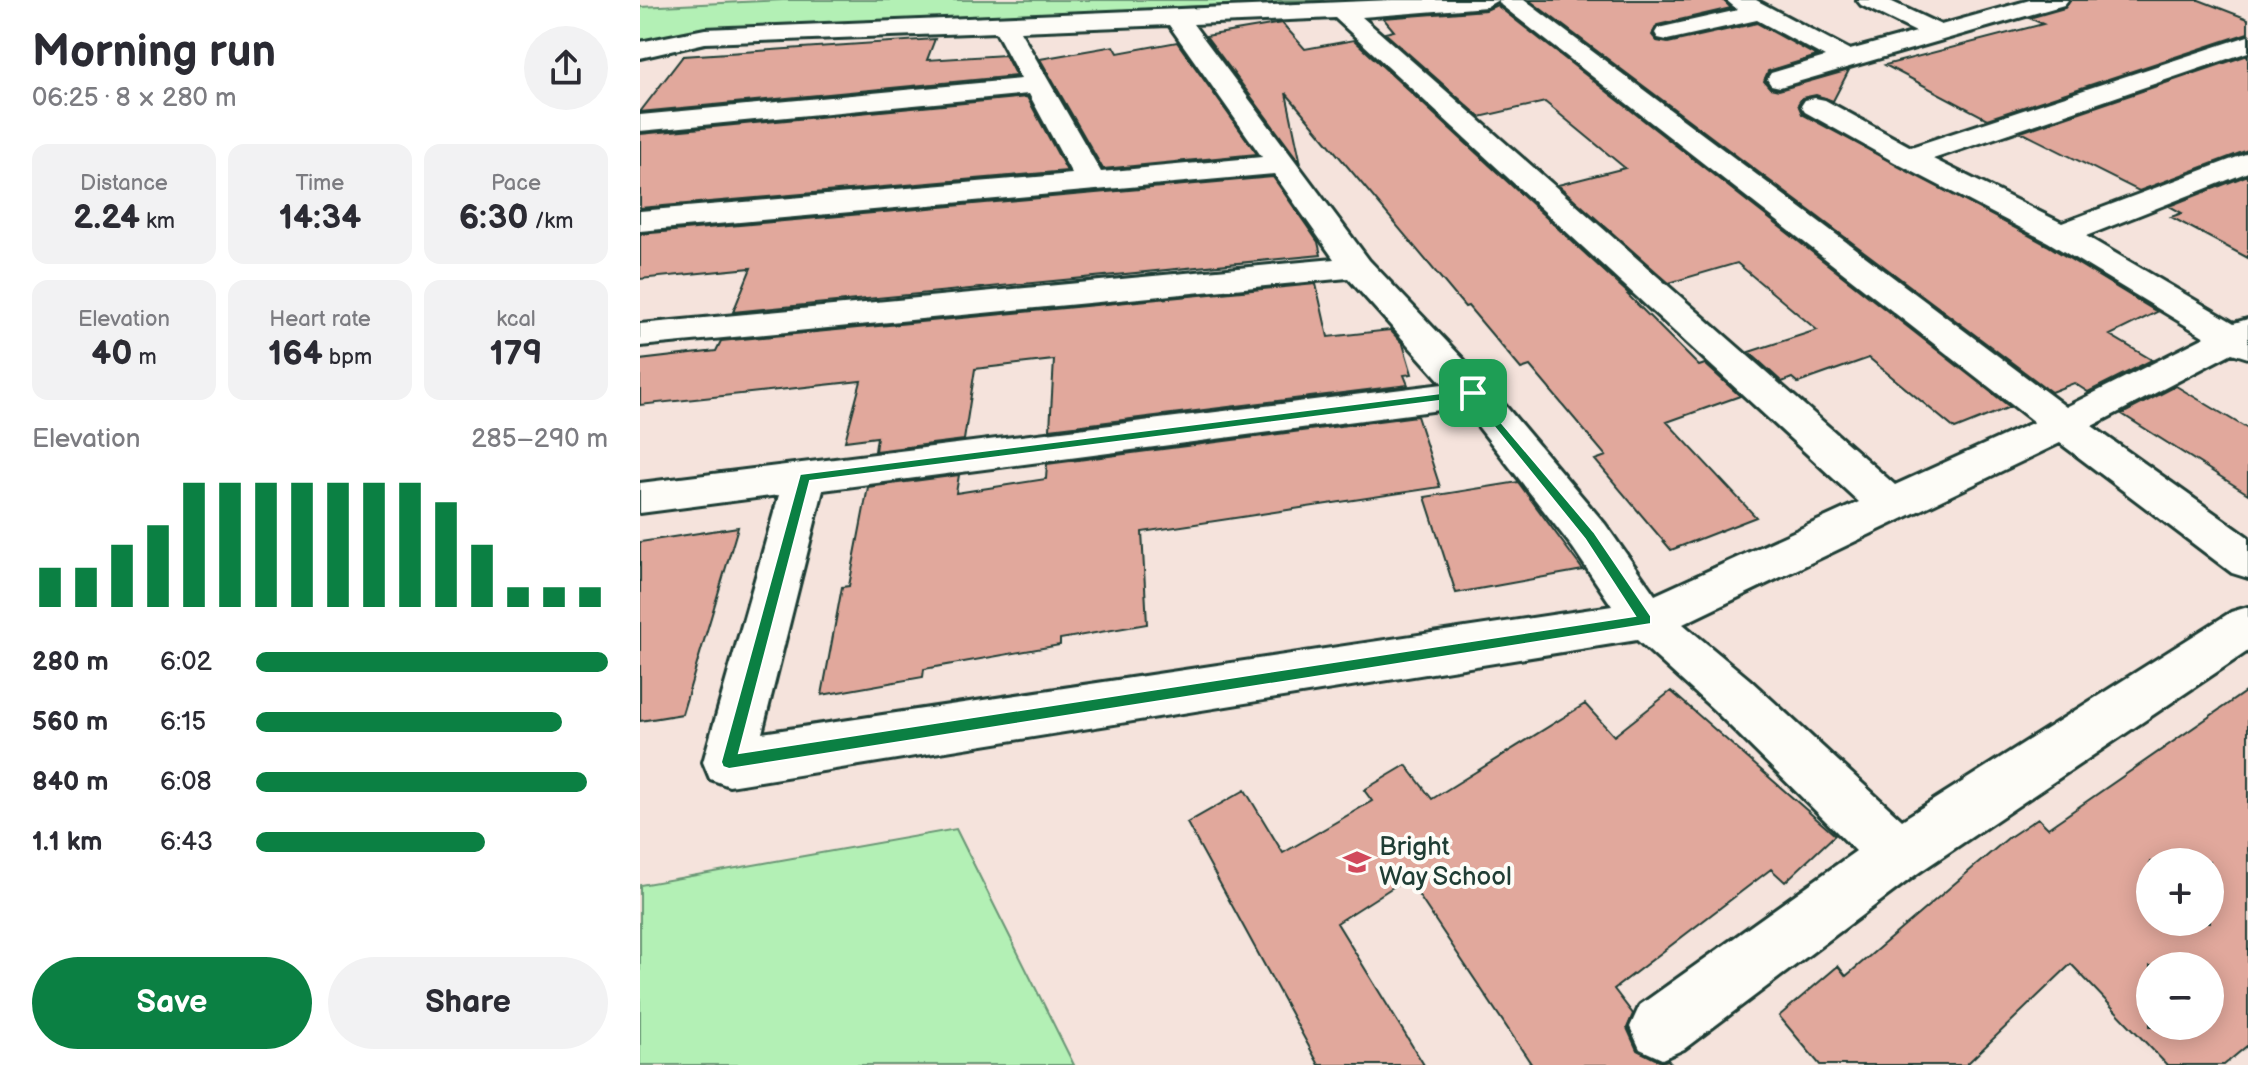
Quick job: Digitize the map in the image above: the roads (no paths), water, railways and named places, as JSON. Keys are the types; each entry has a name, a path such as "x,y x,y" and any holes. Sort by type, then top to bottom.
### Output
{"street":[{"path":"641,51 705,36 1341,11 1486,0"},
{"path":"1509,0 2063,425 2248,561"},
{"path":"1869,0 1938,33"},
{"path":"1780,79 2056,0"},
{"path":"1667,33 1749,6 1847,59"},
{"path":"1341,11 1889,504"},
{"path":"1175,17 1357,267 1473,393 1589,536 1646,620 1731,694 1898,854"},
{"path":"1004,24 1091,182"},
{"path":"1908,158 2248,44"},
{"path":"640,123 1038,85"},
{"path":"1815,106 1908,158 2060,235 2242,338"},
{"path":"2060,235 2248,162"},
{"path":"640,221 1282,164"},
{"path":"640,335 1357,267"},
{"path":"805,477 729,762 1646,620 2242,338"},
{"path":"640,498 1473,393"},
{"path":"1662,1027 1898,854 2248,626"}],"place":[{"name":"Bright Way School","path":"1357,862"}]}
